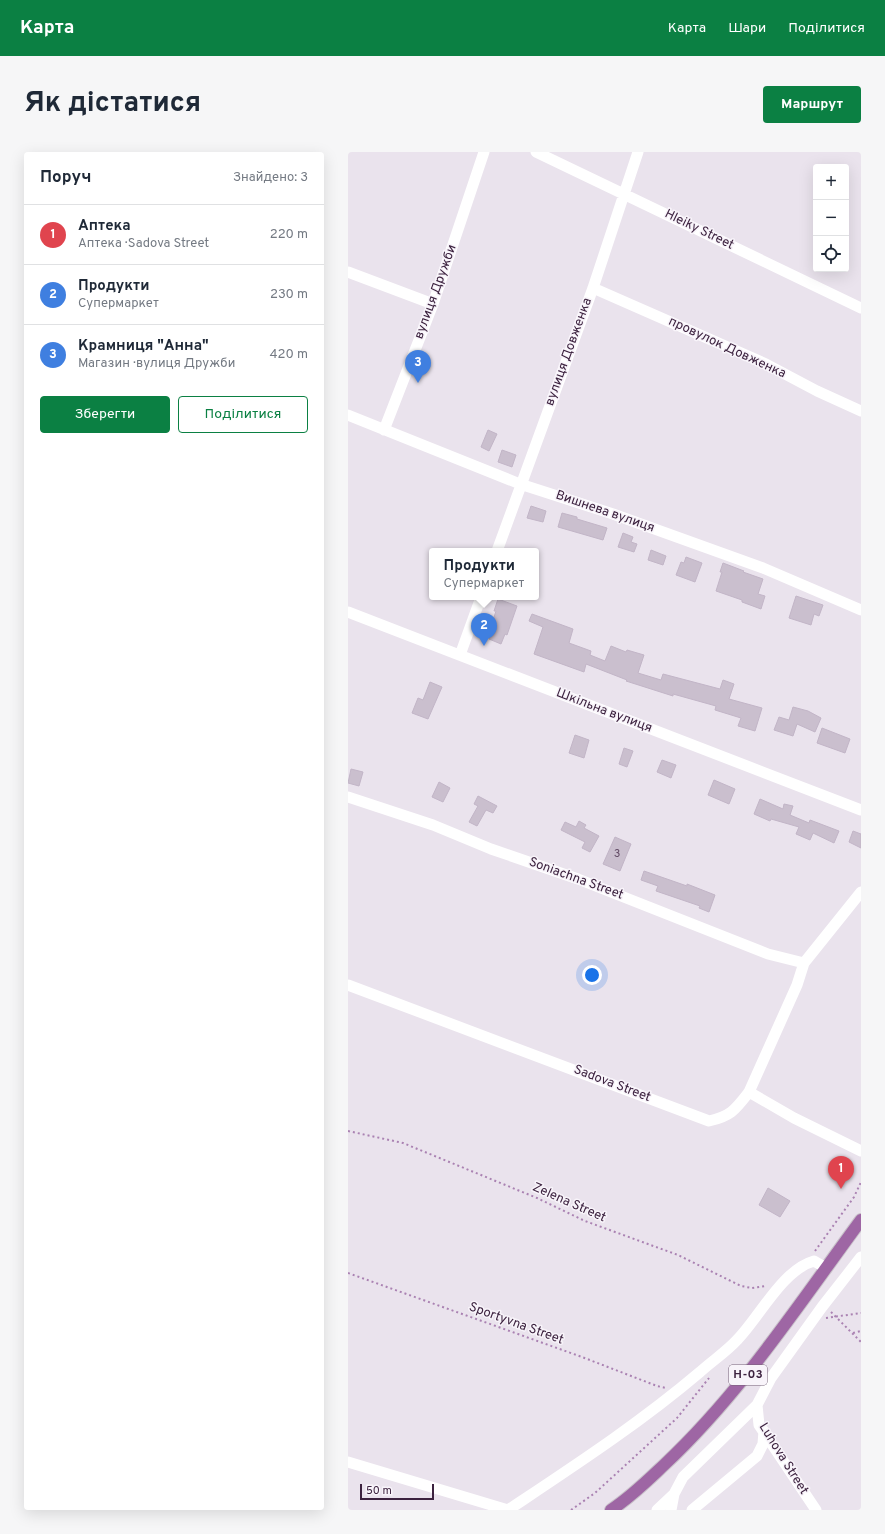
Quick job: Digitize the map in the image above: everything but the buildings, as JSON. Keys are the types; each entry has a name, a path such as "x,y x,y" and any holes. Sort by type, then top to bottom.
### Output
{"main road":[{"name":"Н-03","path":"612,1510 626,1500 689,1441 739,1385 861,1220"}],"street":[{"name":"вулиця Дружби","path":"384,430 433,304 484,152"},
{"name":"Hleiky Street","path":"536,152 861,308"},
{"name":"вулиця Довженка","path":"498,548 592,288 638,152"},
{"path":"348,272 433,304"},
{"name":"провулок Довженка","path":"592,288 766,364 817,391 861,411"},
{"name":"Вишнева вулиця","path":"348,415 520,484 613,514 763,568 861,610"},
{"path":"460,655 480,600"},
{"name":"Шкільна вулиця","path":"348,612 861,810"},
{"name":"Soniachna Street","path":"348,797 433,825 491,849 578,878 768,954 804,963"},
{"path":"804,963 861,892"},
{"name":"Sadova Street","path":"348,985 709,1121 725,1117 738,1106 748,1092 797,985 804,963"},
{"path":"748,1092 794,1118 861,1151"},
{"path":"671,1510 674,1494 683,1477 757,1405 771,1378 823,1305 861,1257"},
{"path":"348,1462 508,1510 593,1453 679,1390 737,1340 782,1283 807,1263 814,1260 826,1268"},
{"name":"Luhova Street","path":"757,1405 759,1425 816,1510"},
{"path":"692,1510 756,1456 762,1444 764,1432"},
{"path":"656,1510 674,1494"}],"path":[{"name":"Zelena Street","path":"348,1131 404,1143 537,1198 585,1221 678,1255 741,1286 752,1288 782,1283"},
{"path":"807,1263 854,1197 861,1182"},
{"name":"Sportyvna Street","path":"348,1273 582,1357 656,1386 679,1390"},
{"path":"823,1305 861,1342"},
{"path":"813,1319 836,1318 861,1313"},
{"path":"853,1333 861,1331"},
{"path":"571,1510 595,1493 677,1418 710,1377"}],"place":[{"name":"Крамниця \"Анна\"","path":"418,383"},
{"name":"Продукти","path":"484,646"},
{"name":"Аптека","path":"841,1189"}]}
